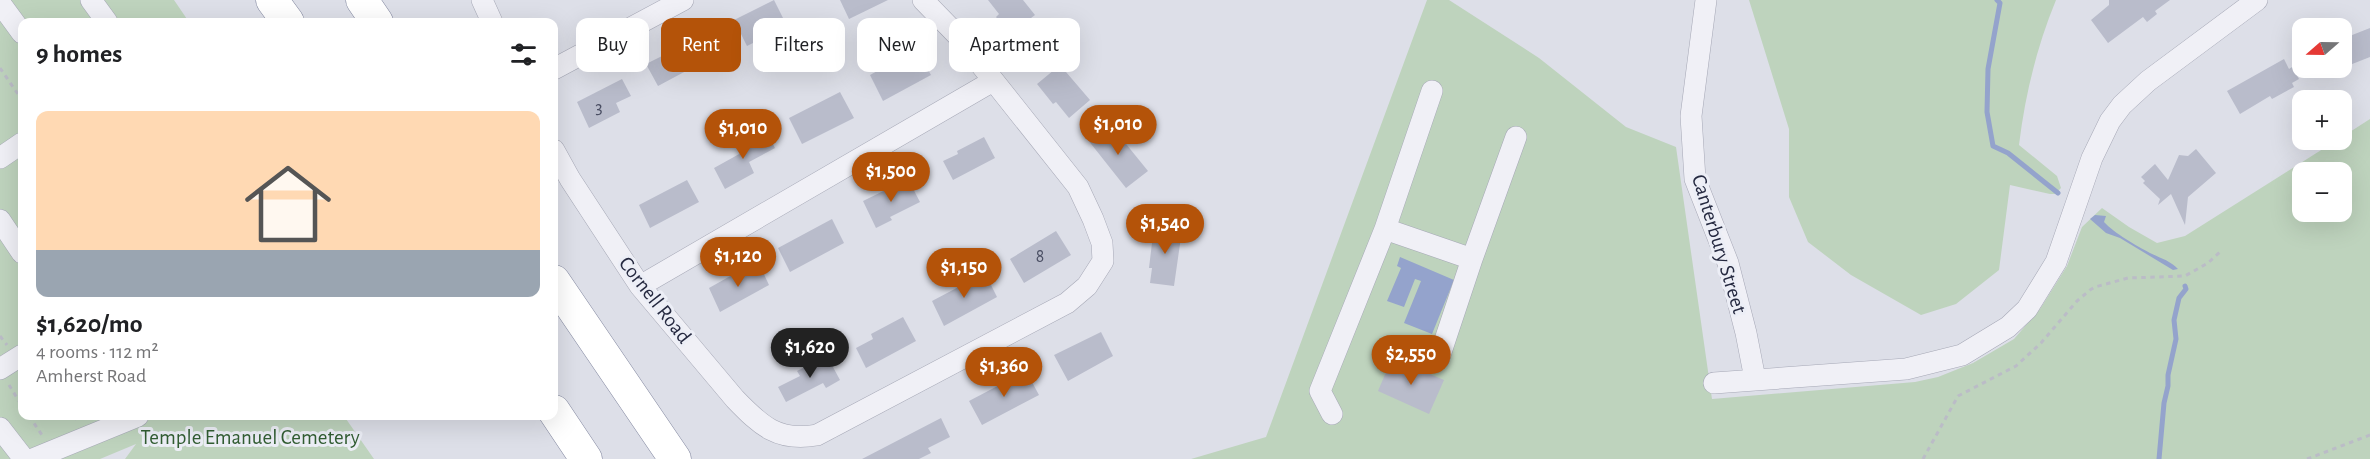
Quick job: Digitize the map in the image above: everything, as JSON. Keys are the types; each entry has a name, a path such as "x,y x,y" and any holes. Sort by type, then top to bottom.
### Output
{"highway":[{"path":"273,0 285,18"},
{"path":"362,0 374,18"},
{"path":"558,287 675,459"},
{"path":"558,417 586,459"}],"street":[{"path":"91,0 104,18"},
{"path":"482,0 490,18"},
{"path":"558,67 683,0"},
{"path":"640,286 993,81 958,36 923,0"},
{"name":"Canterbury Street","path":"1706,0 1690,116 1695,179 1728,263 1755,379"},
{"path":"1714,383 1906,369 1962,355 1987,342 2027,309 2056,262 2092,158 2110,121 2122,105 2148,81 2257,0"},
{"path":"0,3 18,28"},
{"name":"Cornell Road","path":"558,157 640,286 735,399 750,415 775,433 797,437 817,435 1067,303 1087,286 1103,261 1102,243 1078,188 993,81"},
{"path":"1332,414 1320,391 1385,229 1432,91"},
{"path":"1439,358 1516,137"},
{"path":"0,158 18,146"},
{"path":"0,220 18,247"},
{"path":"1385,229 1472,260"},
{"path":"3,374 18,359"},
{"path":"43,455 126,420"},
{"path":"0,428 24,459"}],"path":[{"path":"0,68 18,94"},
{"path":"1923,459 1958,396 2016,366 2041,344 2077,301 2090,290 2096,286 2128,278 2185,276 2208,263 2221,251"},
{"path":"3,374 18,399"},
{"path":"30,420 43,455"},
{"path":"2307,459 2370,435"}],"green space":[{"name":"Temple Emanuel Cemetery","path":"0,0 174,0 186,18 18,18 18,420 347,420 374,459 125,459 136,444 100,459 0,459"},
{"path":"1427,0 1449,0 1539,58 1626,127 1676,147 1712,399 1915,382 1938,377 1973,363 2014,339 2040,309 2067,266 2082,227 2102,208 2157,243 2185,236 2292,168 2292,222 2352,222 2352,162 2302,162 2321,150 2352,150 2352,131 2370,119 2370,459 1191,459 1266,437"},
{"path":"1749,0 2056,0 2033,71 2019,145 2057,176 2061,188 2055,194 2050,194 2010,185 1999,270 1956,304 1921,315 1851,275 1808,242 1789,197 1789,129"}],"water":[{"path":"2095,215 2106,216 2104,222 2126,239 2178,269 2173,270 2120,238 2106,233 2090,219"},
{"path":"1400,257 1454,280 1432,334 1404,323 1421,281 1415,279 1404,307 1387,301 1401,268 1397,266"}],"building":[{"path":"774,0 783,18 753,18 753,43 747,46 741,34 741,18 738,18"},
{"path":"840,0 888,0 849,19"},
{"path":"988,0 1023,0 1035,15 1031,18 997,18 999,14"},
{"path":"2109,0 2170,0 2155,11 2157,14 2147,22 2143,17 2108,43 2091,20 2109,5"},
{"path":"2370,28 2370,57 2352,64 2352,35"},
{"path":"661,56 661,72 684,72 658,86 649,70 649,62"},
{"path":"2284,59 2289,69 2292,67 2292,78 2299,79 2292,83 2294,87 2272,99 2270,96 2240,114 2227,91"},
{"path":"875,72 929,72 931,75 883,101 870,75"},
{"path":"1052,72 1066,72 1090,100 1069,118 1056,102 1053,104 1037,84"},
{"path":"622,79 631,96 616,103 620,112 589,128 577,102"},
{"path":"840,92 854,118 802,144 789,118"},
{"path":"1109,123 1148,171 1126,188 1088,140"},
{"path":"767,133 775,148 749,162 754,173 725,189 714,168 741,153 736,145 750,137 752,141"},
{"path":"984,137 995,158 953,180 943,161"},
{"path":"2196,149 2216,173 2188,197 2185,225 2171,194 2158,205 2160,199 2143,183 2145,181 2141,177 2155,164 2168,180 2179,155 2188,156"},
{"path":"908,179 920,202 890,217 892,220 876,228 863,201"},
{"path":"687,180 699,202 650,228 639,205"},
{"path":"832,219 844,243 790,272 778,248"},
{"path":"1154,226 1182,230 1174,286 1150,283 1152,268 1149,268"},
{"path":"1056,231 1071,255 1024,283 1010,259"},
{"path":"753,267 756,273 762,270 769,285 720,312 709,288 741,270 743,273"},
{"path":"985,273 997,297 944,326 932,301"},
{"path":"903,317 916,341 866,368 856,348 873,339 871,334"},
{"path":"1101,332 1113,356 1068,381 1054,355"},
{"path":"827,356 840,380 826,388 823,383 786,402 778,387 800,376 797,371"},
{"path":"1392,358 1444,380 1429,414 1378,391"},
{"path":"1026,371 1039,395 982,425 969,401"},
{"path":"941,418 950,437 928,448 931,453 919,459 862,459"}],"waterway":[{"path":"1997,0 2000,3 1988,69 1987,112 1993,146 2008,153 2058,193"},
{"path":"2159,459 2164,403 2176,339 2174,320 2179,298 2186,289 2185,286"}]}
